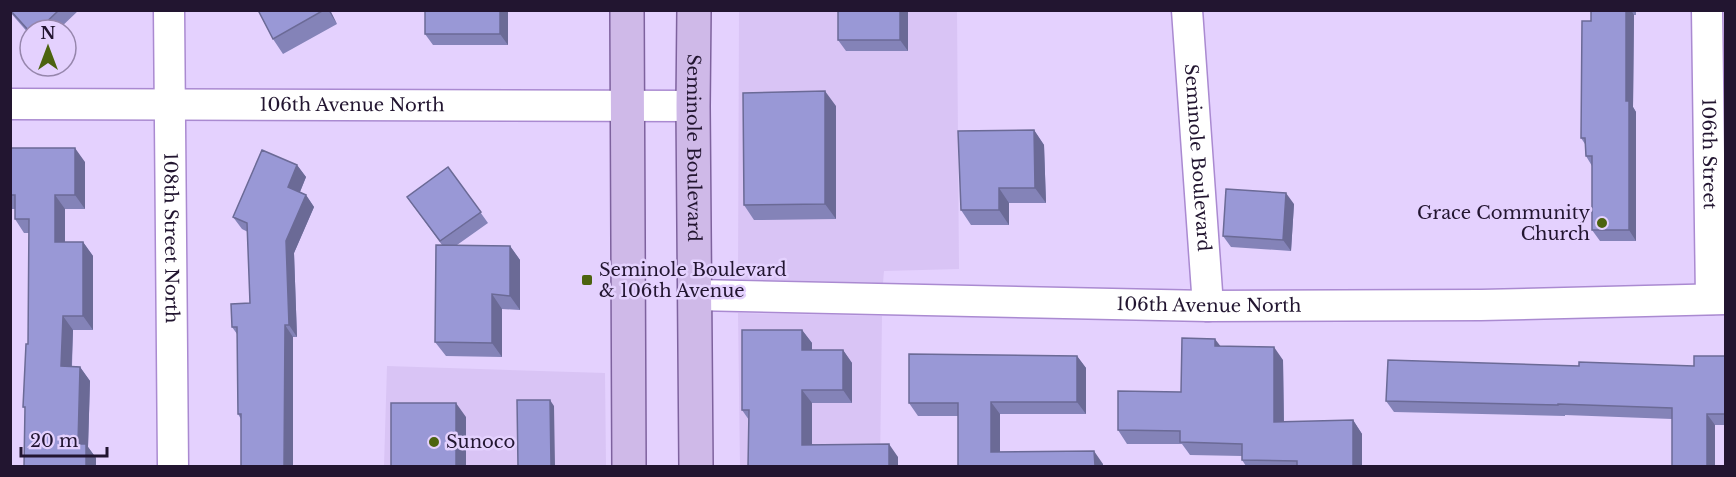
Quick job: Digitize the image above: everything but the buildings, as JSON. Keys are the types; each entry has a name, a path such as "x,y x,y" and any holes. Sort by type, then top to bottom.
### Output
{"main road":[{"path":"627,10 629,466"},
{"name":"Seminole Boulevard","path":"694,10 696,466"}],"street":[{"name":"108th Street North","path":"169,10 174,466"},
{"name":"Seminole Boulevard","path":"1187,10 1208,306"},
{"name":"106th Street","path":"1707,10 1718,299"},
{"name":"106th Avenue North","path":"10,104 693,106"},
{"name":"106th Avenue North","path":"695,295 1208,306 1718,299"}],"shaded area":[{"path":"739,11 957,11 959,269 884,271 883,283 738,279"},
{"path":"738,313 882,316 880,466 740,466"},
{"path":"387,366 605,373 606,466 384,466"}],"place":[{"name":"Grace Community Church","path":"1602,223"},
{"name":"Seminole Boulevard & 106th Avenue","path":"587,280"},
{"name":"Sunoco","path":"434,442"}]}
